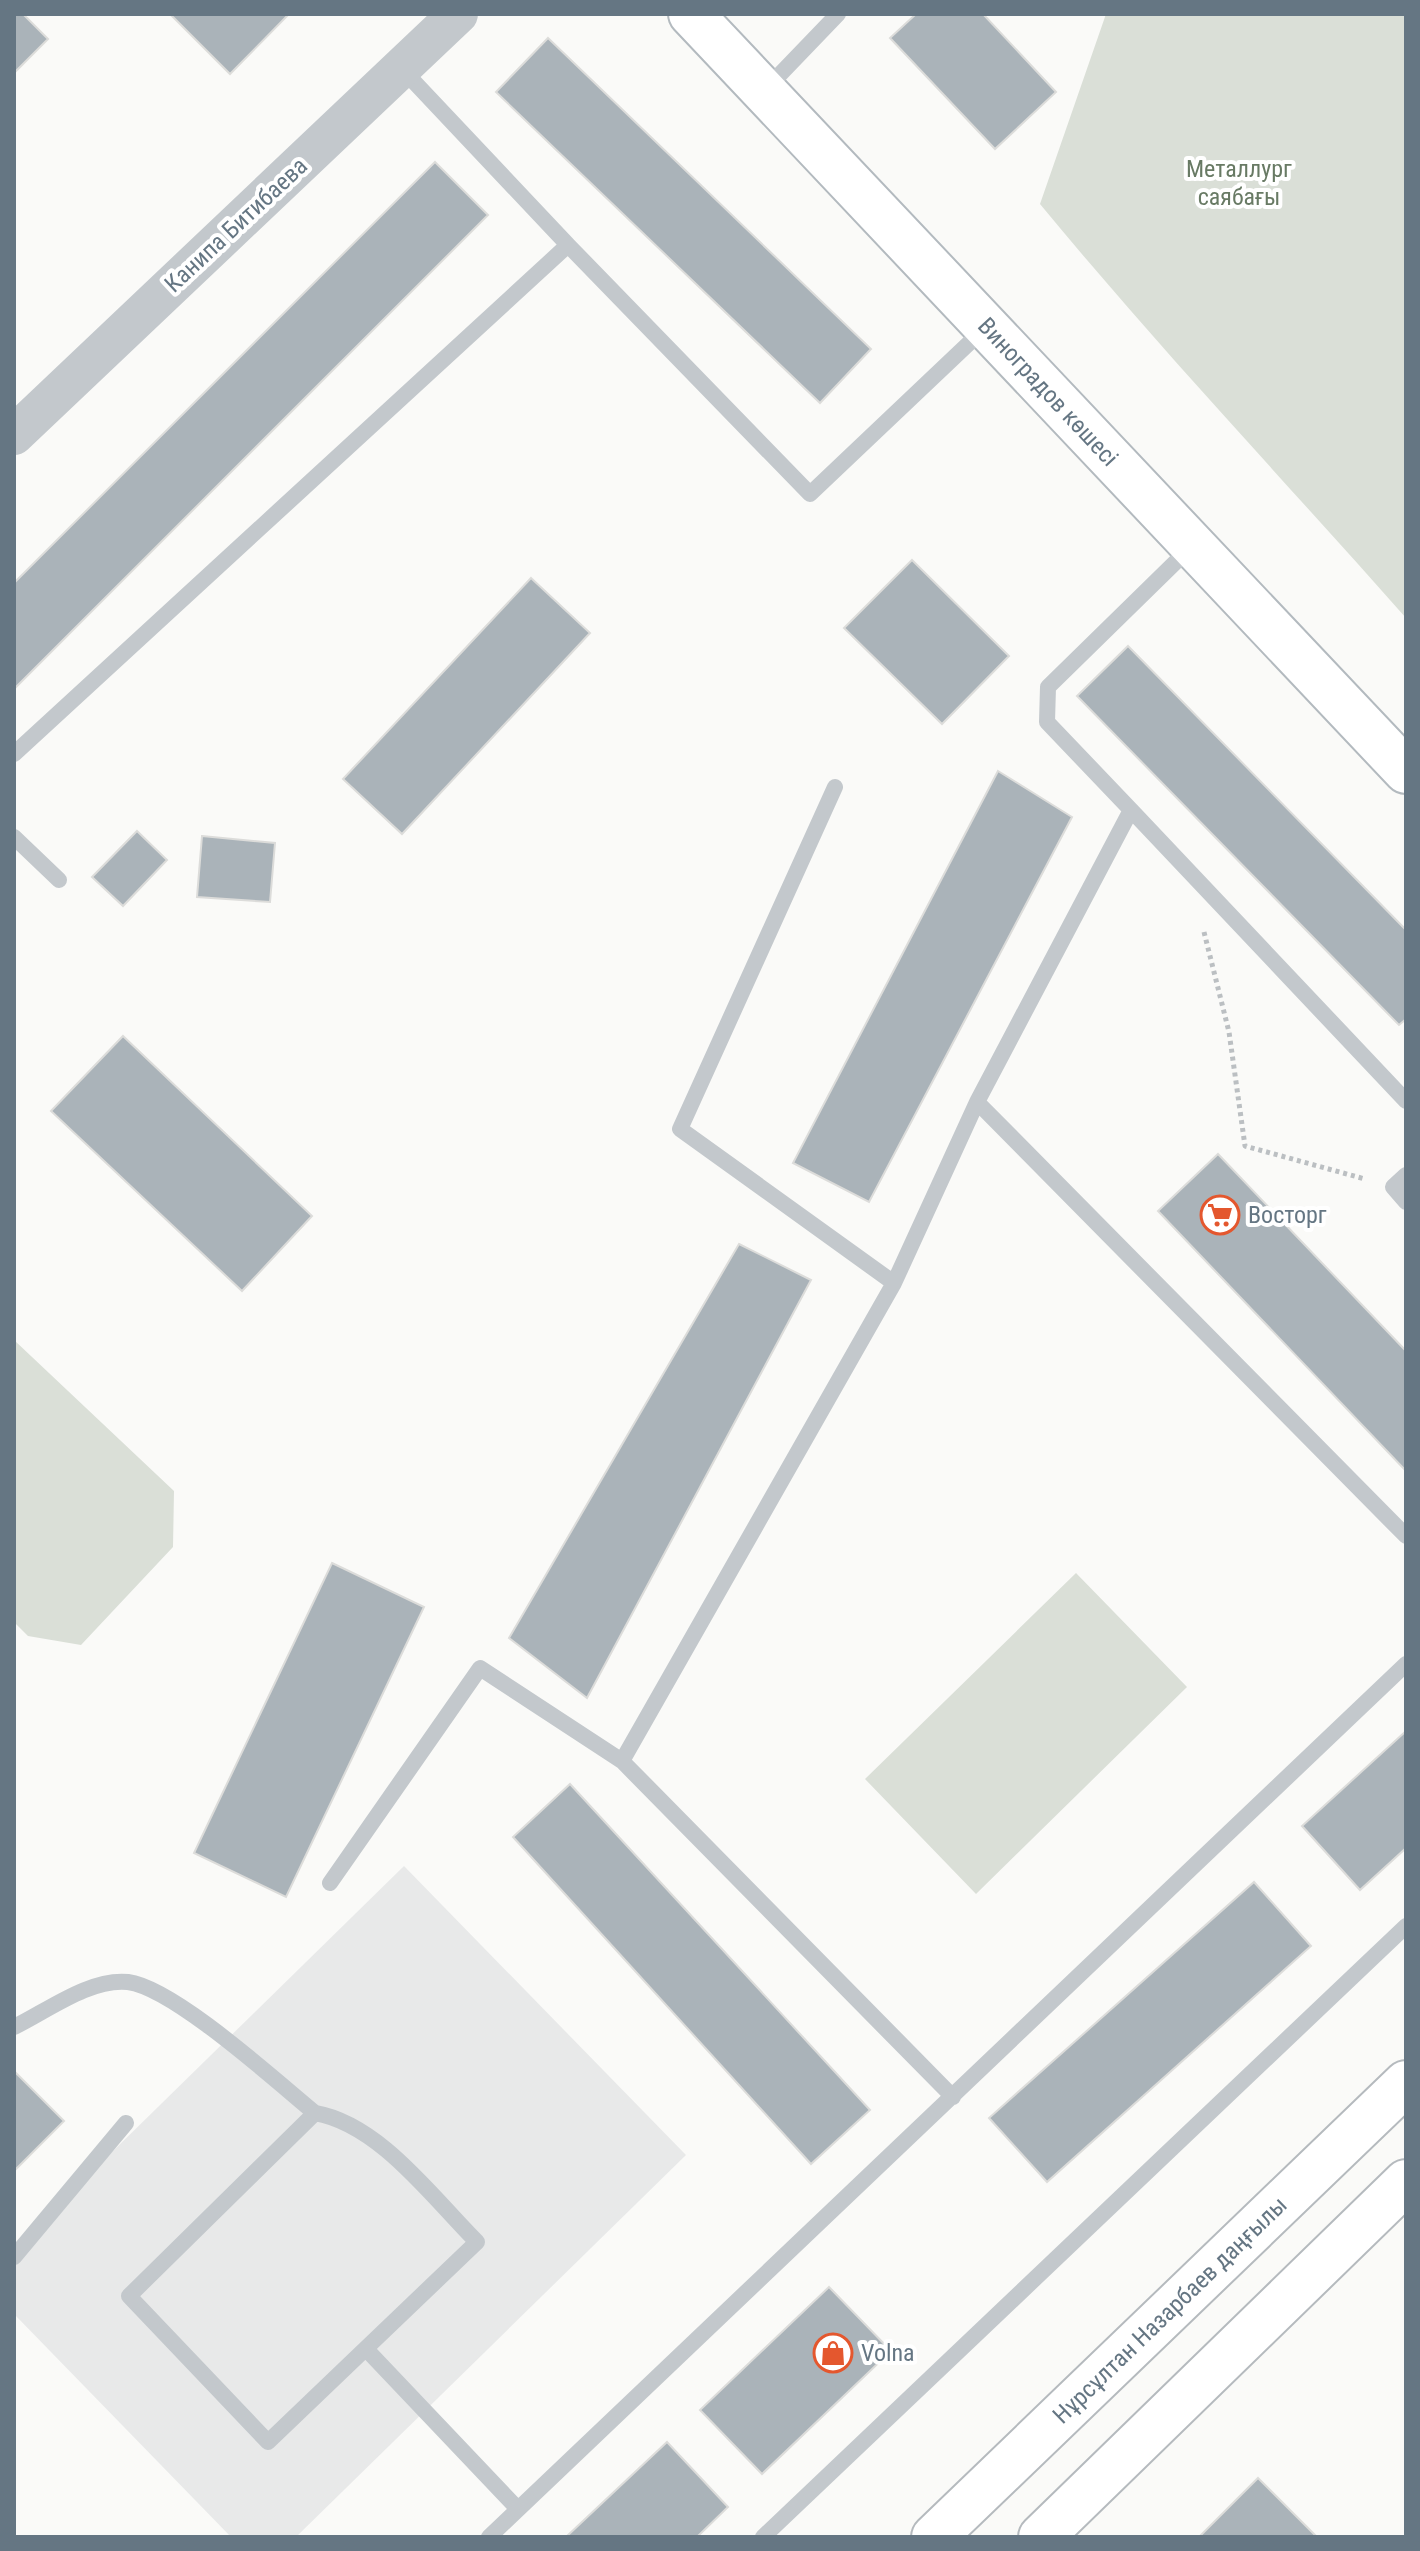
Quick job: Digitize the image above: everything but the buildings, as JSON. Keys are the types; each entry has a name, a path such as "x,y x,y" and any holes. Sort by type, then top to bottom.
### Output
{"main road":[{"name":"Виноградов көшесі","path":"691,14 1406,771"},
{"name":"Нұрсұлтан Назарбаев даңғылы","path":"934,2537 1406,2083"},
{"path":"1041,2537 1406,2182"}],"street":[{"name":"Канипа Битибаева","path":"14,435 458,14"}],"lane":[{"path":"764,91 838,14"},
{"path":"402,68 568,245 810,494 986,327"},
{"path":"14,754 568,245"},
{"path":"1193,546 1048,687 1047,722 1406,1101"},
{"path":"835,787 680,1129 894,1283"},
{"path":"622,1761 894,1283 977,1102 1131,810"},
{"path":"14,837 59,880"},
{"path":"977,1102 1406,1536"},
{"path":"1406,1175 1393,1187 1406,1202"},
{"path":"489,2537 1406,1664"},
{"path":"330,1883 480,1668 622,1761 953,2097"},
{"path":"763,2537 1406,1926"},
{"path":"14,2027 95,1987 129,1982 179,2004 315,2113 344,2119 373,2138 477,2242 268,2442 129,2296 315,2113"},
{"path":"14,2257 126,2123"},
{"path":"366,2349 517,2508"}],"path":[{"path":"1192,874 1229,1032 1245,1146 1393,1187"}],"shaded area":[{"path":"404,1866 686,2155 296,2537 231,2537 14,2314 14,2248"}],"green space":[{"name":"Металлург саябағы","path":"1106,14 1406,14 1406,618 1175,361 1040,204"},
{"path":"14,1340 174,1491 173,1547 81,1645 28,1636 14,1622"},
{"path":"1076,1573 1187,1687 976,1894 865,1779"}],"place":[{"name":"Восторг","path":"1220,1215"},
{"name":"Volna","path":"833,2353"}]}
